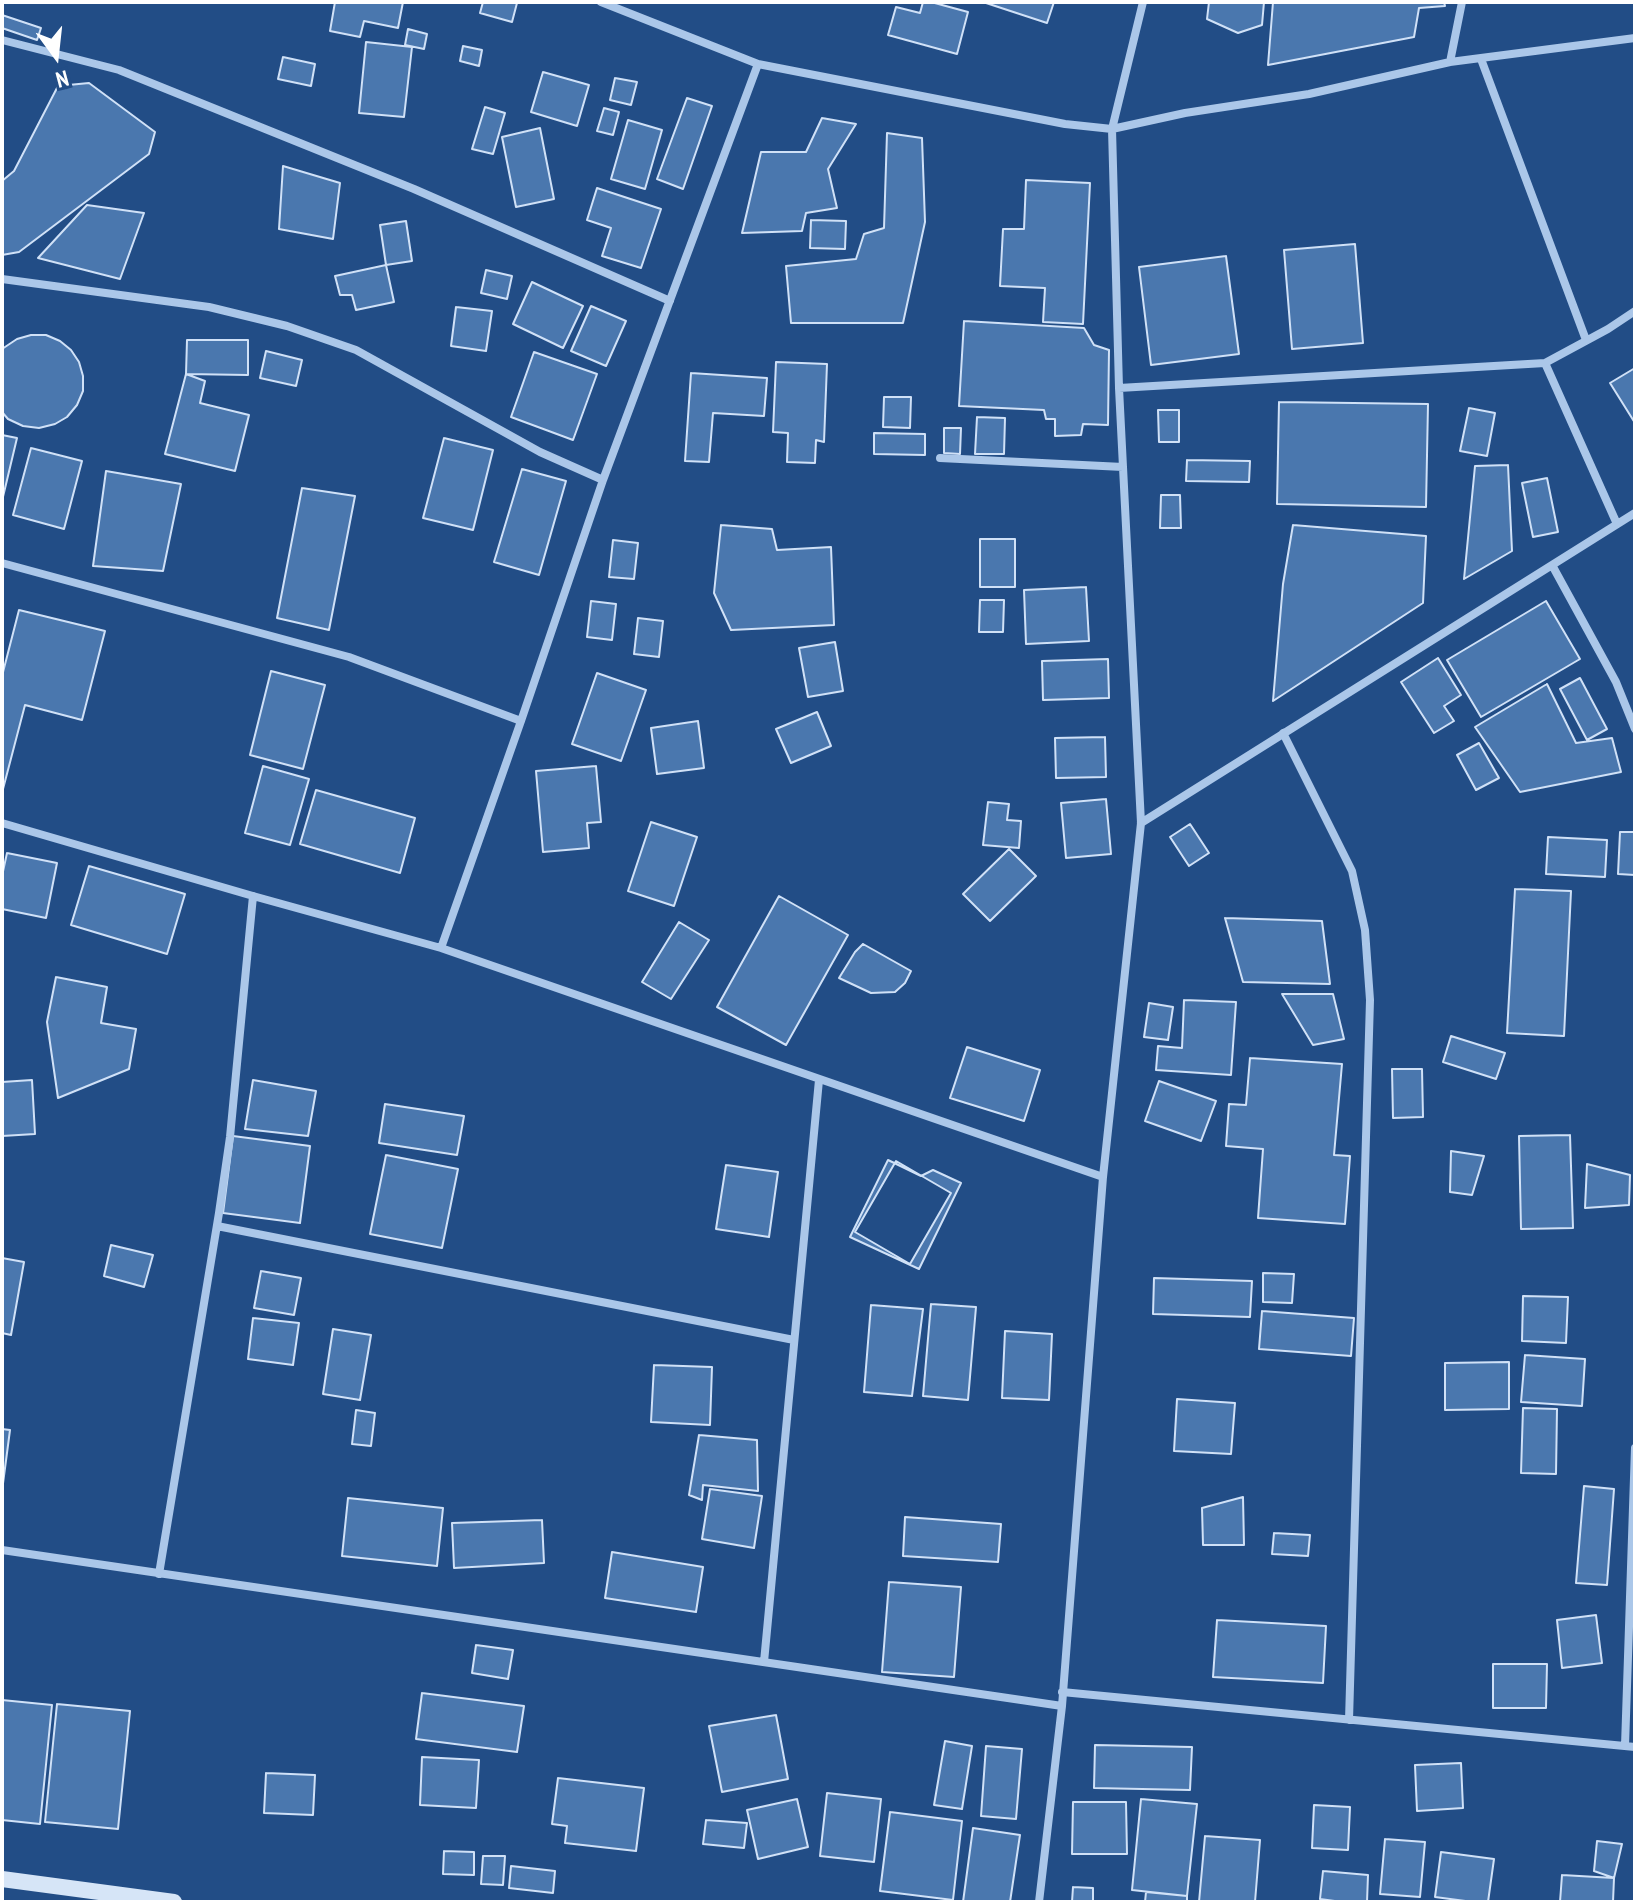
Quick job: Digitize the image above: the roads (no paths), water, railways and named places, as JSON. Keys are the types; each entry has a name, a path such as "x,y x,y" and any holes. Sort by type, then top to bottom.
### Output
{"main road":[{"path":"2,1879 174,1902"}],"street":[{"path":"601,2 758,64 1065,124 1112,129 1185,113 1309,94 1450,62 1635,38"},
{"path":"1039,1902 1062,1706 1103,1177 1141,823 1119,388 1112,129 1143,2"},
{"path":"1450,62 1462,2"},
{"path":"2,40 119,70 414,189 670,301"},
{"path":"1481,59 1586,340"},
{"path":"441,948 603,480 758,64"},
{"path":"2,279 209,307 287,326 356,350 540,452 603,480"},
{"path":"1119,388 1545,363 1635,311"},
{"path":"1545,363 1617,524"},
{"path":"940,458 1123,467"},
{"path":"1141,823 1635,513"},
{"path":"2,563 349,657 521,721"},
{"path":"1552,565 1616,682 1635,729"},
{"path":"1283,733 1352,871 1365,930 1370,1000 1349,1720"},
{"path":"2,823 441,948 1103,1177"},
{"path":"159,1574 230,1137 253,896"},
{"path":"764,1662 819,1080"},
{"path":"217,1226 794,1340"},
{"path":"1625,1746 1635,1448"},
{"path":"2,1550 1062,1706"},
{"path":"1062,1692 1635,1747"}]}
